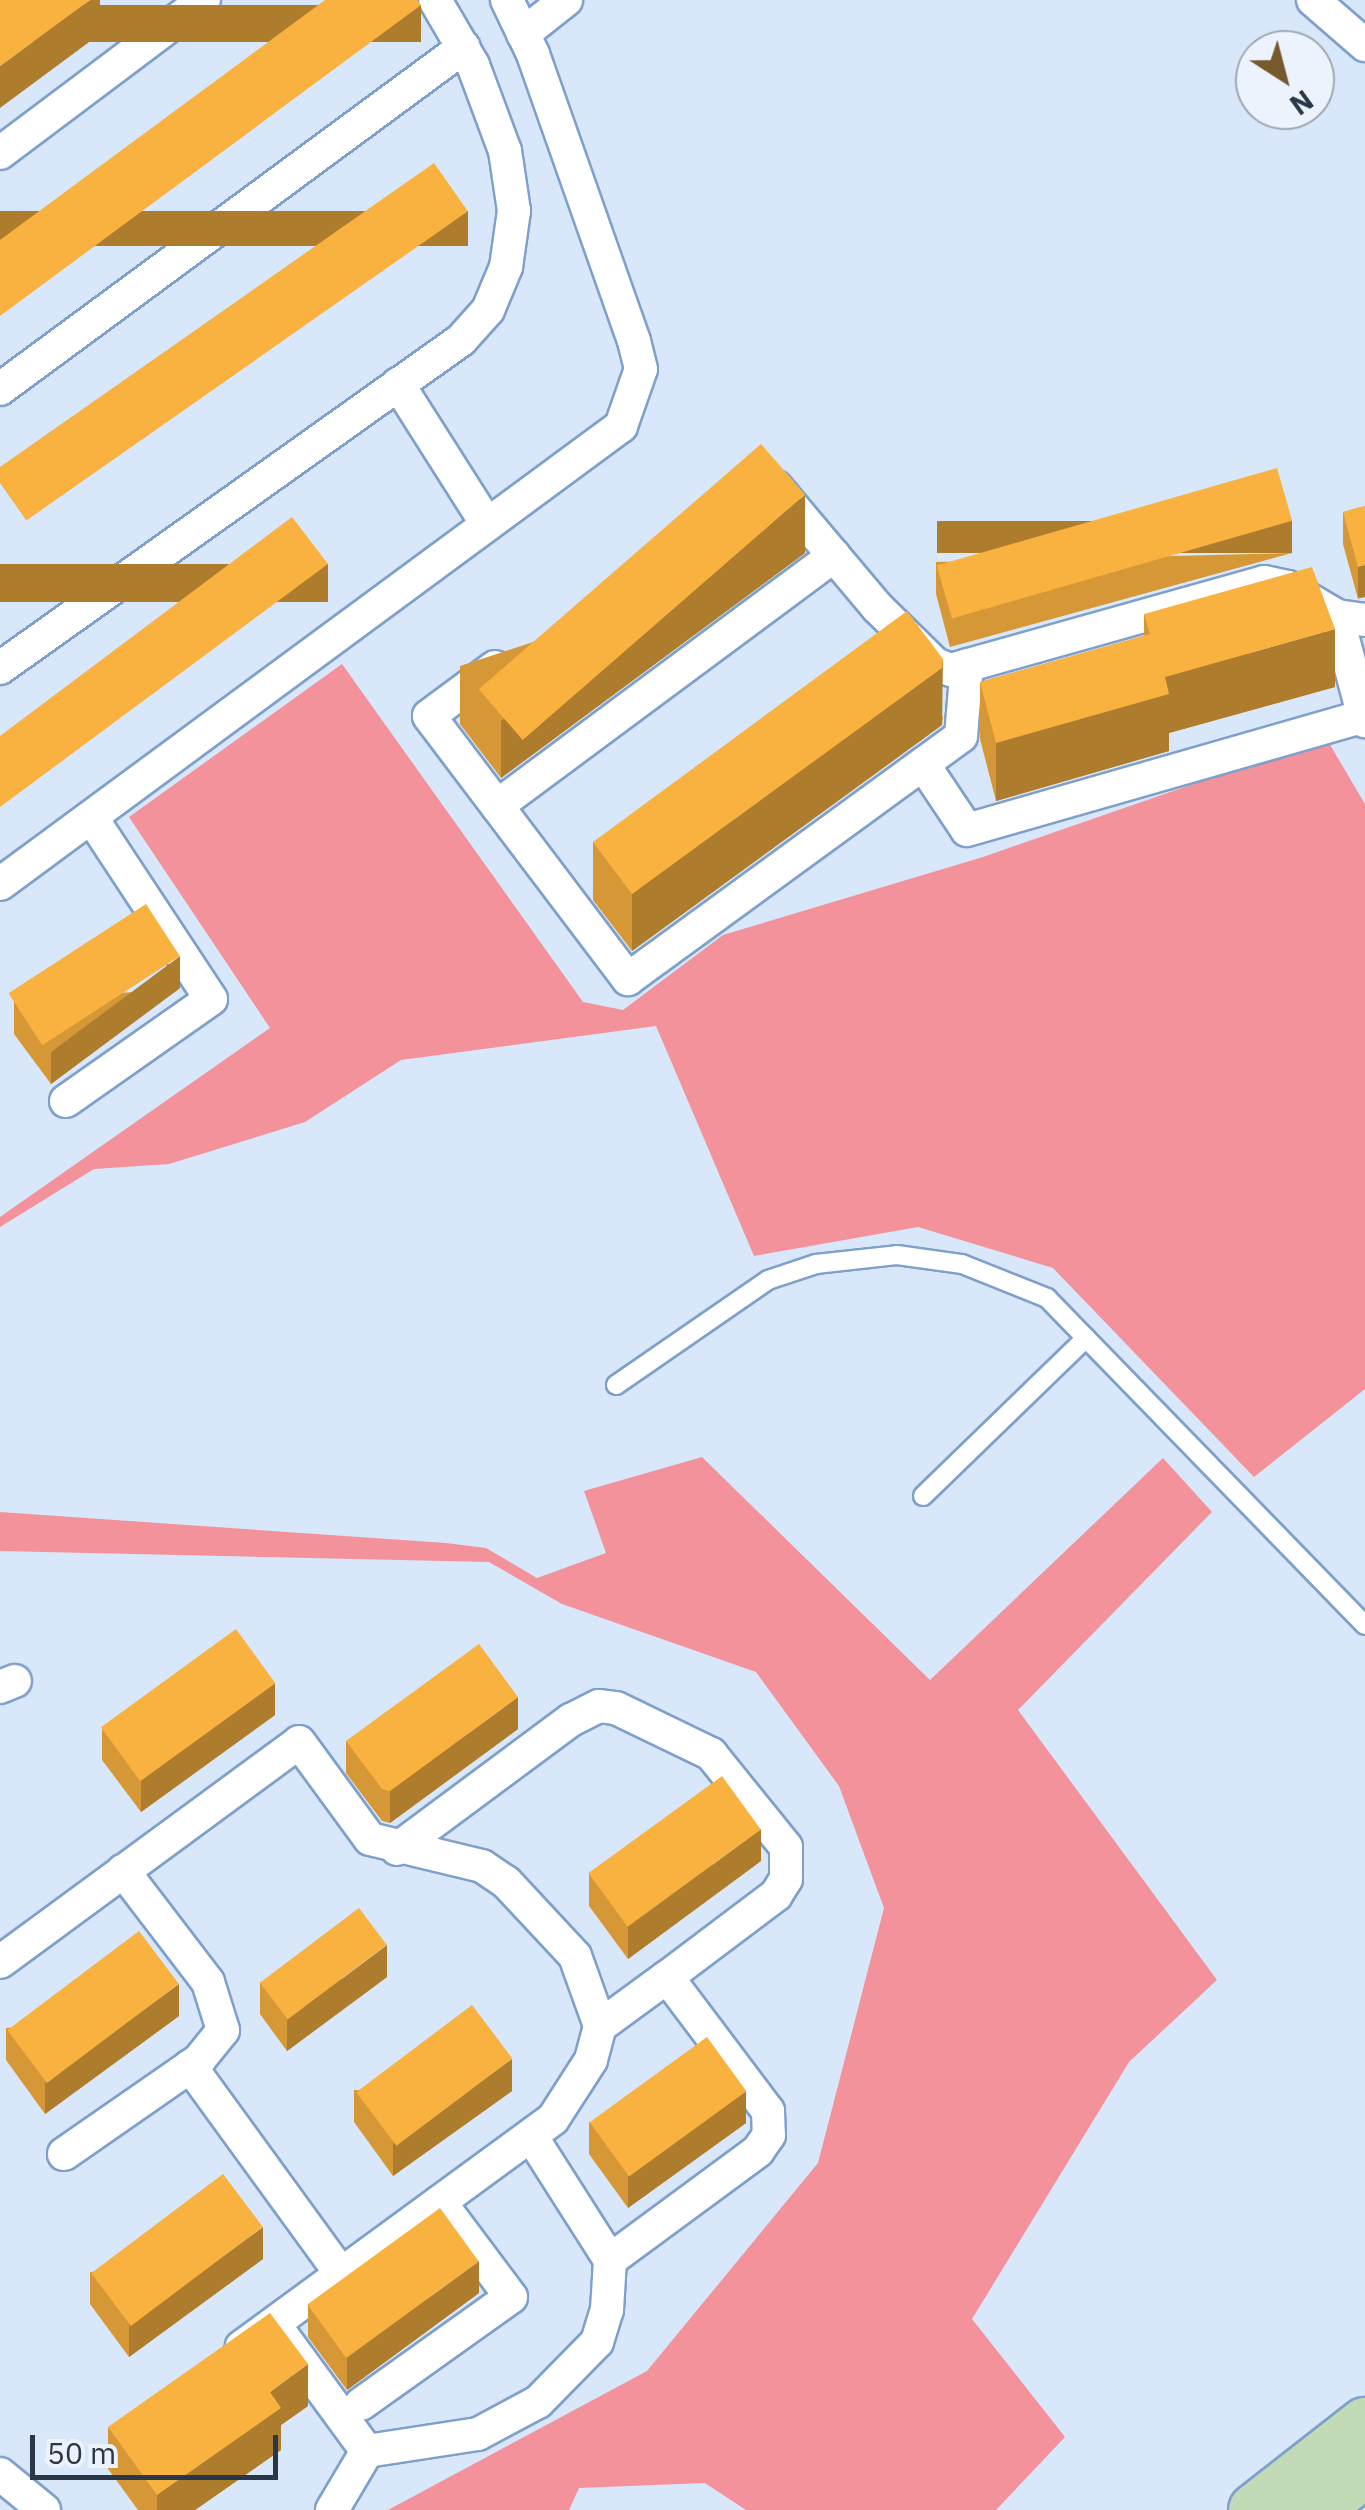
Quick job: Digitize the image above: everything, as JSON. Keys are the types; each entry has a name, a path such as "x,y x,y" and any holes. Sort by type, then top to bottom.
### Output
{"main road":[{"path":"1256,2510 1365,2424"},
{"path":"1314,2510 1365,2472"}],"street":[{"path":"0,153 204,0"},
{"path":"0,668 398,384 470,330 488,310 506,266 514,212 505,151 464,47 435,0"},
{"path":"0,884 621,426 641,370 524,34 507,0"},
{"path":"524,34 566,0"},
{"path":"1313,0 1365,45"},
{"path":"0,390 464,47"},
{"path":"398,384 487,524"},
{"path":"745,482 761,470 834,556 935,664 951,670 1264,582 1288,587 1351,618 1364,718 966,830 922,764"},
{"path":"497,806 834,556"},
{"path":"524,646 429,716 628,979 960,736 967,665"},
{"path":"66,1102 210,999 91,817"},
{"path":"215,2366 531,2136 572,2094 600,2026 776,1894 786,1879 786,1847 711,1754 616,1708 599,1706 571,1720 396,1849"},
{"path":"0,1962 299,1742 370,1839 396,1849 434,1851 482,1866 506,1882 575,1956 600,2026"},
{"path":"64,2154 216,2046 220,2006 124,1871"},
{"path":"610,2260 758,2152 769,2135 768,2111 668,1977"},
{"path":"190,2066 341,2274"},
{"path":"366,2450 478,2434 538,2402 596,2342 607,2310 610,2260 531,2136"},
{"path":"361,2404 510,2297 440,2202"},
{"path":"273,2324 366,2450"},
{"path":"332,2510 366,2450"},
{"path":"0,2474 44,2510"}],"lane":[{"path":"616,1385 768,1280 816,1264 897,1255 962,1264 1048,1298 1365,1626"},
{"path":"923,1496 1086,1338"}],"shaded area":[{"path":"342,664 583,1002 623,1010 723,935 983,857 1326,738 1365,804 1365,1389 1254,1477 1053,1268 918,1227 754,1256 656,1026 401,1060 305,1122 169,1164 94,1169 0,1227 0,1217 270,1028 129,817"},
{"path":"702,1457 930,1680 1163,1458 1212,1512 1018,1710 1217,1980 1129,2062 972,2319 1065,2437 996,2510 746,2510 705,2483 579,2488 569,2510 388,2510 647,2371 818,2163 884,1908 839,1786 756,1672 562,1604 489,1562 0,1551 0,1512 446,1543 486,1548 537,1578 606,1553 584,1491"}],"building":[{"path":"0,0 90,0 0,66"},
{"path":"325,0 417,0 421,5 0,316 0,240"},
{"path":"434,163 468,211 26,520 0,483 0,467"},
{"path":"761,444 805,495 523,740 479,689"},
{"path":"1277,468 1292,521 952,618 937,566"},
{"path":"1365,506 1365,565 1358,567 1343,512"},
{"path":"292,517 328,564 0,807 0,736"},
{"path":"1312,567 1335,629 1165,677 1169,694 996,743 980,682 1150,634 1144,614"},
{"path":"907,611 943,659 942,668 632,894 593,842"},
{"path":"146,904 180,956 42,1045 8,993"},
{"path":"236,1629 275,1683 140,1781 101,1727"},
{"path":"479,1644 518,1697 390,1791 382,1789 346,1741"},
{"path":"722,1776 761,1829 627,1926 589,1873"},
{"path":"359,1908 387,1945 288,2019 260,1983"},
{"path":"139,1931 179,1984 47,2083 7,2030"},
{"path":"472,2005 512,2059 397,2146 356,2092"},
{"path":"707,2037 746,2091 629,2176 590,2122"},
{"path":"223,2174 263,2227 131,2326 91,2273"},
{"path":"440,2208 479,2261 346,2358 307,2304"},
{"path":"270,2313 308,2364 270,2392 281,2408 157,2495 108,2427"}]}
